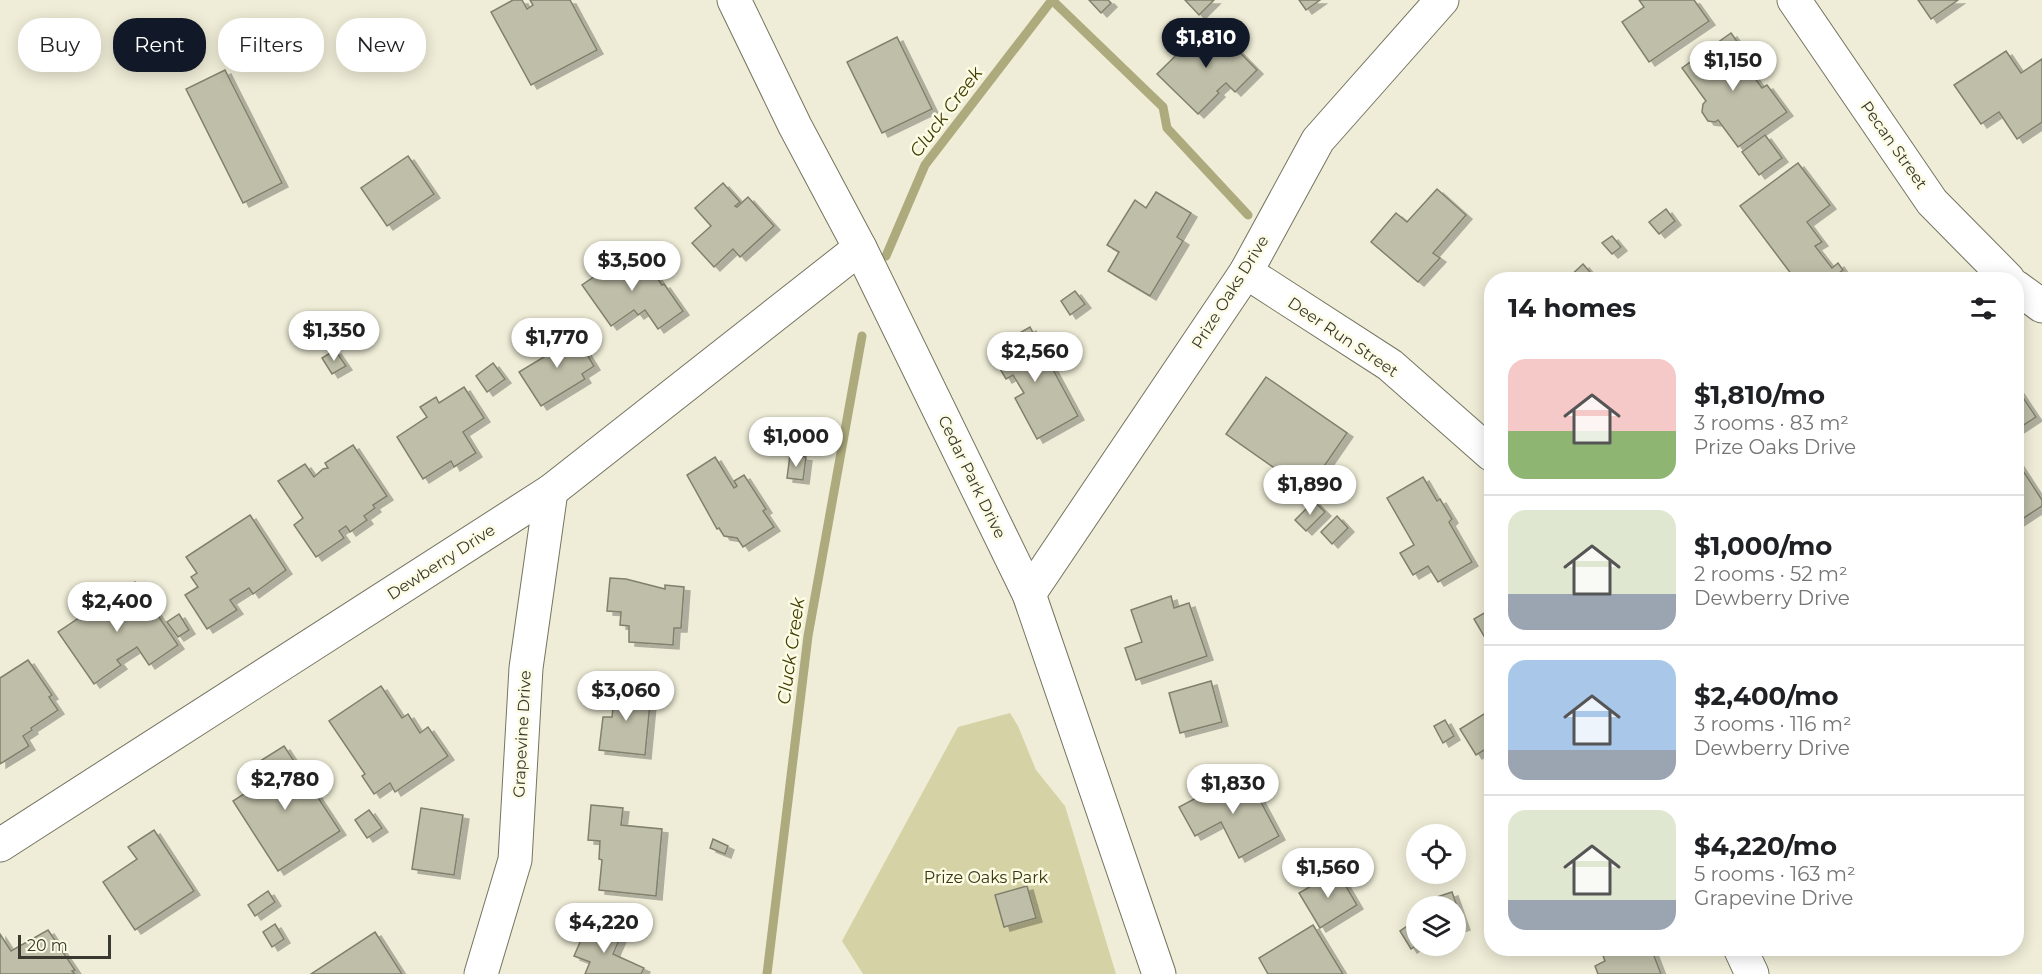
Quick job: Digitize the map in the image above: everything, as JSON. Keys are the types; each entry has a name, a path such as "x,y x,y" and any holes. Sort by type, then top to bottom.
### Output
{"street":[{"name":"Cedar Park Drive","path":"734,0 795,126 860,248 1029,594 1159,974"},
{"name":"Prize Oaks Drive","path":"1029,594 1246,272 1318,140 1442,0"},
{"name":"Pecan Street","path":"1794,0 1932,202 2001,272"},
{"name":"Dewberry Drive","path":"0,845 550,491 860,248"},
{"name":"Deer Run Street","path":"1246,272 1390,365 1484,448"},
{"path":"2024,293 2042,306"},
{"name":"Grapevine Drive","path":"481,974 515,860 526,668 550,491"},
{"path":"1744,956 1752,974"}],"green space":[{"name":"Prize Oaks Park","path":"1010,713 1018,726 1036,770 1065,806 1116,974 863,974 842,941 958,727"}],"building":[{"path":"513,0 522,0 527,9 533,5 530,0 570,0 597,50 531,85 491,12"},
{"path":"1089,0 1108,0 1111,3 1101,13"},
{"path":"1185,0 1214,0 1199,15"},
{"path":"1299,0 1320,0 1306,10"},
{"path":"1639,0 1694,0 1709,21 1649,62 1622,22 1644,7"},
{"path":"1918,0 1958,0 1931,19"},
{"path":"1210,22 1257,70 1235,92 1226,83 1198,114 1157,74"},
{"path":"1731,33 1746,54 1741,59 1762,88 1767,85 1787,112 1738,147 1718,120 1708,121 1702,112 1706,101 1682,68"},
{"path":"897,37 932,109 882,133 847,62"},
{"path":"2006,51 2021,73 2042,59 2042,122 2017,139 1999,112 1981,124 1954,85"},
{"path":"221,72 226,72 282,183 243,203 186,89"},
{"path":"1765,135 1782,158 1759,175 1742,152"},
{"path":"408,156 434,194 387,226 361,188"},
{"path":"1798,163 1830,205 1807,222 1822,242 1815,246 1832,268 1838,263 1843,270 1840,272 1790,272 1740,206"},
{"path":"723,183 740,202 735,206 737,207 748,197 774,226 740,257 733,249 714,267 692,243 711,226 695,208"},
{"path":"1437,189 1466,215 1433,253 1440,258 1418,282 1371,242 1396,213 1407,222"},
{"path":"1156,192 1191,213 1177,237 1183,241 1150,296 1108,271 1119,252 1107,245 1135,200 1146,208"},
{"path":"1666,209 1675,221 1659,234 1649,222"},
{"path":"1612,236 1621,247 1612,254 1602,243"},
{"path":"636,248 683,311 658,329 645,310 638,315 634,310 611,326 582,285"},
{"path":"1583,264 1590,272 1574,272"},
{"path":"1075,291 1085,304 1070,315 1061,301"},
{"path":"1030,327 1078,416 1037,439 1015,398 1024,393 1013,375 1006,379 989,350"},
{"path":"563,330 569,340 575,335 594,366 582,374 585,379 541,406 519,372 554,351 547,340"},
{"path":"335,350 346,366 332,374 322,358"},
{"path":"493,363 505,379 487,392 476,376"},
{"path":"1266,377 1347,433 1307,491 1226,434"},
{"path":"464,387 484,418 463,432 476,453 454,467 451,461 423,479 397,437 427,417 420,407 436,397 439,403"},
{"path":"2024,399 2036,417 2024,425"},
{"path":"353,445 387,496 373,505 375,508 364,516 367,520 350,532 346,526 339,531 344,538 316,557 294,525 303,518 278,481 305,464 314,477 323,469 328,468 325,463"},
{"path":"790,455 806,457 803,480 787,478"},
{"path":"715,457 734,488 737,486 734,481 744,475 766,509 763,511 774,527 743,547 737,538 724,536 719,528 717,529 687,475"},
{"path":"2024,472 2042,500 2042,506 2024,518"},
{"path":"1423,477 1437,501 1440,499 1452,519 1449,522 1472,562 1438,582 1428,566 1413,575 1400,553 1414,545 1387,498"},
{"path":"1314,501 1325,512 1306,531 1295,520"},
{"path":"250,515 286,570 253,594 249,588 230,600 237,610 207,629 185,595 198,587 191,577 197,573 186,557"},
{"path":"1337,516 1348,528 1332,544 1321,532"},
{"path":"610,578 626,579 665,589 665,585 684,587 681,628 674,628 673,645 629,642 629,626 620,625 621,612 607,611"},
{"path":"135,582 178,645 149,665 137,647 117,660 121,665 94,684 58,632"},
{"path":"1171,596 1174,608 1189,603 1207,656 1136,680 1125,648 1142,642 1131,610"},
{"path":"1484,613 1484,636 1474,619"},
{"path":"179,614 189,630 178,637 167,622"},
{"path":"28,660 52,695 49,697 58,710 23,736 29,746 0,764 0,678"},
{"path":"1211,681 1222,722 1180,733 1169,693"},
{"path":"381,686 402,718 408,714 420,733 428,727 448,756 395,792 390,783 374,794 362,776 365,774 329,721"},
{"path":"609,687 646,691 644,702 650,703 645,755 599,750 603,717 612,717 613,708 608,708"},
{"path":"1484,714 1484,750 1476,755 1460,729"},
{"path":"1445,720 1454,736 1443,743 1434,726"},
{"path":"284,746 340,831 278,871 233,801 267,779 257,763"},
{"path":"1245,772 1279,836 1239,858 1221,822 1195,836 1179,807"},
{"path":"591,805 623,808 621,825 662,829 656,896 599,890 602,860 599,859 600,841 588,840"},
{"path":"421,808 463,815 454,875 412,869"},
{"path":"369,810 382,828 367,838 355,820"},
{"path":"154,830 194,891 135,930 103,882 137,859 128,847"},
{"path":"713,839 728,846 725,854 710,848"},
{"path":"1337,871 1357,905 1320,928 1299,893"},
{"path":"1027,886 1036,918 1004,927 995,895"},
{"path":"268,891 275,902 255,916 248,905"},
{"path":"1452,892 1453,896 1440,896"},
{"path":"275,924 284,939 272,947 263,932"},
{"path":"588,924 620,938 613,954 644,968 641,974 585,974 590,962 574,956"},
{"path":"1313,925 1343,974 1268,974 1259,958"},
{"path":"1406,927 1406,941 1400,931"},
{"path":"48,930 75,970 72,971 75,974 0,974 0,934 11,951"},
{"path":"375,932 402,974 311,974"},
{"path":"1603,956 1654,956 1661,974 1598,974 1595,966 1605,961"}],"waterway":[{"name":"Cluck Creek","path":"886,256 925,165 1052,0 1163,107 1167,128 1248,215"},
{"name":"Cluck Creek","path":"767,974 808,636 862,336"}]}
